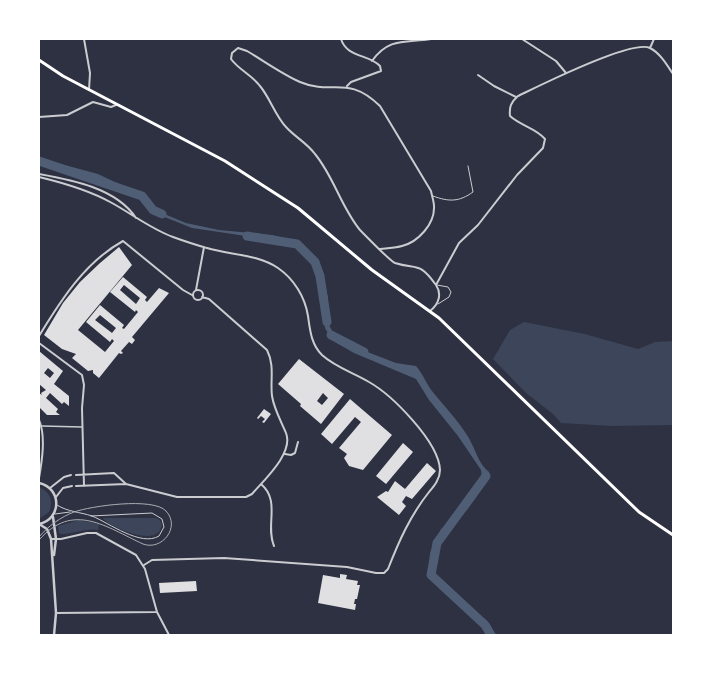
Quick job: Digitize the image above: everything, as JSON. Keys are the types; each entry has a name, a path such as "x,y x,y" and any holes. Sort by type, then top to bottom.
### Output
{"main road":[{"path":"39,60 116,105 225,161 266,186 310,218 372,270 430,310 639,512 673,535"}],"street":[{"path":"84,39 90,73 89,90"},
{"path":"341,39 350,52 377,62 381,71 351,82 346,86"},
{"path":"372,61 378,52 387,45 402,41 431,39"},
{"path":"522,39 556,61 567,73"},
{"path":"650,48 654,39"},
{"path":"436,285 459,243 478,225 517,175 543,148 545,139 540,133 517,122 510,116 509,109 511,102 516,97 600,58 642,47 650,48 658,54 673,74"},
{"path":"380,249 403,246 424,232 432,220 434,207 432,196 380,106 370,97 357,89 346,86 316,86 300,82 247,51 238,48 232,53 231,60 236,66 251,76 261,86 286,127 315,154 329,173 345,208 360,230 394,263 422,268 436,285 439,298 438,304 430,310"},
{"path":"478,75 494,86 516,97"},
{"path":"39,117 67,115 93,102 111,107 116,105"},
{"path":"39,176 77,183 106,192 118,199 137,219"},
{"path":"39,176 65,183 101,197 137,219 172,237 204,247 250,257 276,267 289,278 297,288 307,311 313,342 321,354 333,363 370,382 390,396 406,412 425,437 436,456 440,470 437,481 415,510 403,530 388,569 384,573 376,573 347,567 224,558 152,560 144,565"},
{"path":"39,336 70,287 100,258 123,241 183,290 198,300 202,297 209,299 267,350 271,357 273,374 272,395 279,419 287,434 288,446 285,454 252,494 246,497 177,497 126,484 76,486"},
{"path":"192,295 196,290 204,247"},
{"path":"196,290 201,292 202,297"},
{"path":"39,343 82,376 84,385 82,427 84,486"},
{"path":"39,421 42,426 42,464 39,478"},
{"path":"42,426 82,427"},
{"path":"285,454 291,455 295,453 298,442"},
{"path":"76,475 114,473 126,484"},
{"path":"50,488 64,477 71,475"},
{"path":"39,483 50,488 56,497 57,505 53,515 47,522 39,524"},
{"path":"261,484 269,491 271,500 274,546"},
{"path":"56,497 63,488 72,486"},
{"path":"53,515 56,539 54,560"},
{"path":"39,524 47,529 51,539 54,560 56,613 54,635"},
{"path":"51,539 96,533 133,553 144,565 157,612 169,635"},
{"path":"56,613 157,612"},
{"path":"224,635 230,635"}],"lane":[{"path":"432,196 444,200 454,201 465,198 473,192 468,166"},
{"path":"436,285 448,288 451,292 449,297 438,304"},
{"path":"57,505 70,512 91,516 152,513 162,519 164,527 159,536 147,539 132,535 91,516"},
{"path":"53,515 70,512"}],"shaded area":[{"path":"39,158 98,174 140,194 150,208 186,223 219,230 272,235 299,242 312,254 317,262 328,297 326,320 334,334 352,346 396,363 416,366 432,391 463,429 482,465 489,472 489,479 467,510 447,528 433,553 432,560 435,573 442,586 486,620 491,626 493,635 488,635 474,615 462,608 439,588 430,573 429,568 430,553 441,529 452,520 473,496 482,478 481,470 458,436 429,400 416,379 354,353 335,342 329,335 325,328 324,322 326,304 321,283 309,255 300,247 286,242 192,228 152,212 140,197 110,183 84,174 39,162"},
{"path":"524,322 585,334 638,349 655,342 673,341 673,425 612,426 561,423 553,414 526,393 493,359 510,330"},
{"path":"39,487 46,491 50,497 51,504 49,512 39,519"},
{"path":"103,518 156,518 161,522 162,526 157,533 151,536 142,536 132,534 114,526"},
{"path":"79,520 99,524 98,530 93,529 66,534 59,533 58,526"}],"building":[{"path":"119,247 132,265 78,330 105,352 114,341 112,339 110,342 86,322 100,305 124,325 122,328 124,329 138,312 136,310 135,312 110,292 123,277 147,297 145,300 147,302 159,288 169,293 132,337 135,340 132,344 129,342 121,351 123,353 119,353 99,378 93,373 93,370 88,371 72,358 76,354 62,349 44,335 63,303 80,282","holes":["124,285 140,298 136,304 120,290","100,315 116,328 112,333 95,320"]},
{"path":"39,351 63,371 54,384 69,396 69,406 64,402 62,404 50,393 46,398 58,409 56,412 60,415 47,415 39,407 39,393 42,395 41,393 46,390 39,384","holes":["48,368 54,373 50,378 44,373"]},
{"path":"299,359 344,394 321,424 278,384","holes":["323,393 328,398 322,405 317,401"]},
{"path":"350,399 392,435 363,470 349,466 344,458 347,454 339,448 361,422 355,417 332,444 321,434"},
{"path":"264,409 271,414 264,423 262,422 265,419 261,416 258,419 257,418"},
{"path":"403,443 413,452 386,484 376,476"},
{"path":"427,463 436,471 412,499 406,496 402,502 406,506 399,515 377,497 386,491 388,492 395,481 405,489"},
{"path":"340,574 347,575 346,579 358,581 357,585 360,585 357,599 355,599 354,604 356,604 355,610 318,603 323,575 340,578"},
{"path":"196,581 197,591 160,593 159,583"}],"waterway":[{"path":"39,161 142,196 153,210 162,214"},
{"path":"247,236 297,244 315,262 320,276 327,322"},
{"path":"331,335 364,352"},
{"path":"486,476 437,543 431,575 485,625 491,635"}],"tram line":[{"path":"39,537 60,519 69,514 107,505 149,504 166,511 170,517 171,524 170,530 163,541 150,545 143,544 103,525 90,521 77,520 64,522 52,528 39,540"}]}
